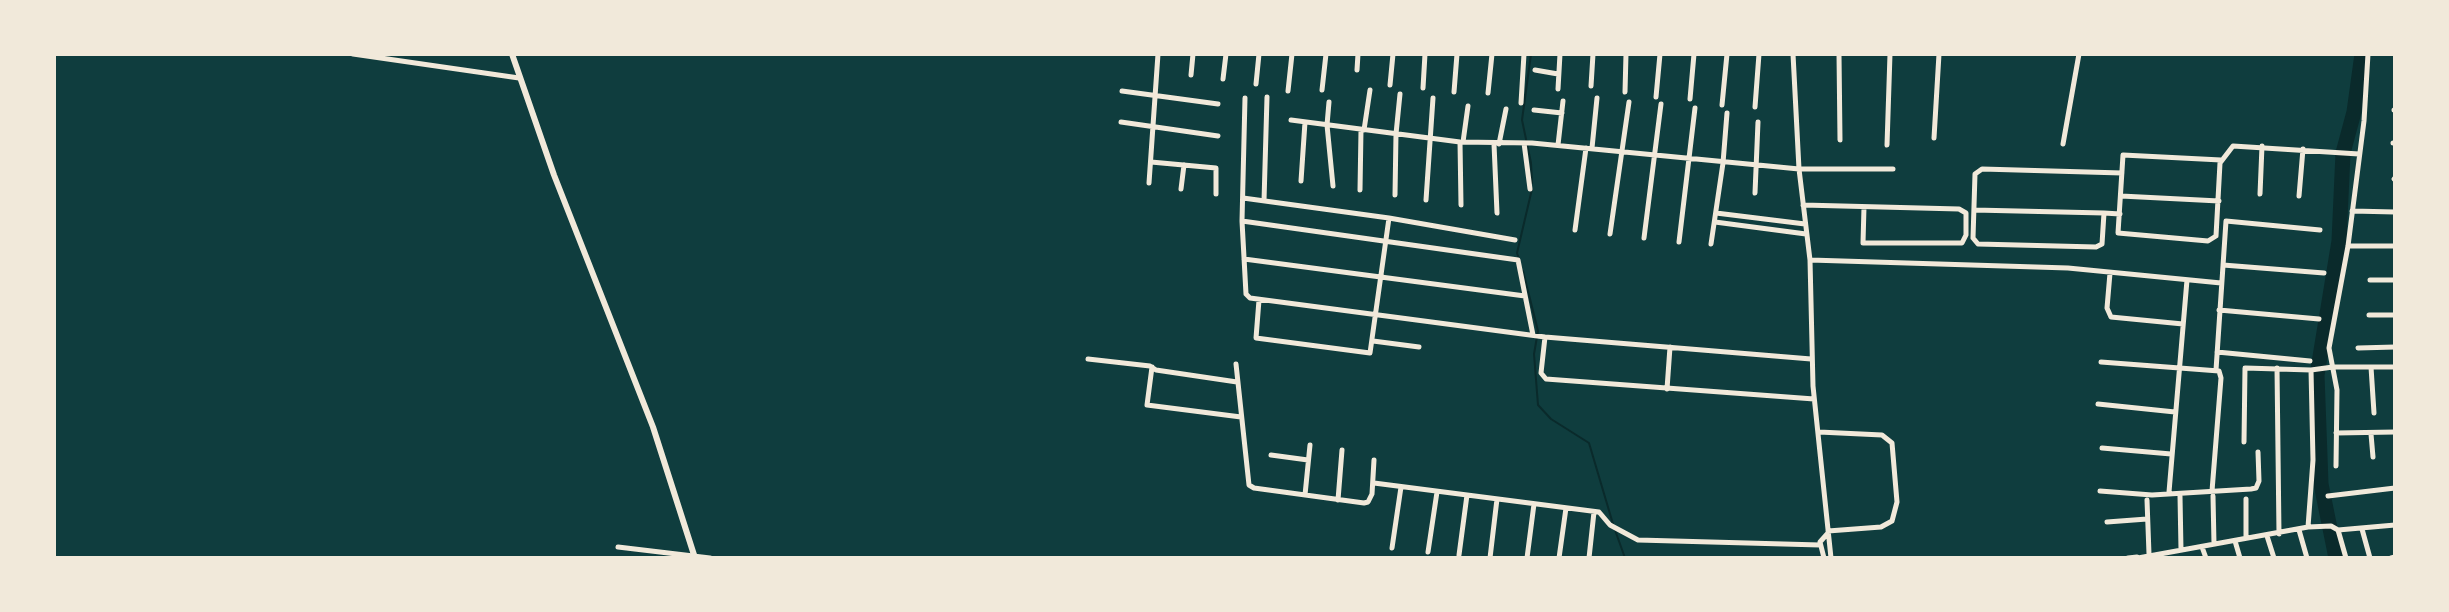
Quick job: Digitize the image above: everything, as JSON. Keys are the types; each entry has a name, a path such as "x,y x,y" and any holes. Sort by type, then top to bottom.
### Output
{"street":[{"path":"353,54 519,78"},
{"path":"512,54 519,78 653,427 694,557"},
{"path":"1149,183 1158,54"},
{"path":"1191,75 1193,54"},
{"path":"1223,79 1226,54"},
{"path":"1256,84 1259,54"},
{"path":"1288,91 1292,54"},
{"path":"1322,90 1326,54"},
{"path":"1357,70 1358,54"},
{"path":"1390,85 1393,54"},
{"path":"1423,88 1425,54"},
{"path":"1454,92 1457,54"},
{"path":"1488,93 1492,54"},
{"path":"1521,103 1524,54"},
{"path":"1558,89 1560,54"},
{"path":"1591,86 1593,54"},
{"path":"1625,92 1626,54"},
{"path":"1656,97 1660,54"},
{"path":"1690,99 1694,54"},
{"path":"1722,105 1727,54"},
{"path":"1755,107 1760,54"},
{"path":"1793,54 1799,169 1810,260 1811,359 1814,399 1831,558"},
{"path":"1839,54 1840,140"},
{"path":"1887,145 1890,54"},
{"path":"1934,138 1939,54"},
{"path":"2062,144 2079,54"},
{"path":"2336,466 2337,390 2330,367 2329,348 2348,246 2368,54"},
{"path":"1535,70 1558,74"},
{"path":"1360,190 1362,130 1370,90"},
{"path":"1122,91 1218,104"},
{"path":"1395,195 1396,134 1400,94"},
{"path":"1264,201 1268,97"},
{"path":"1245,98 1242,221 1246,294 1259,300 1539,336 1811,359"},
{"path":"1426,200 1428,137 1433,98"},
{"path":"1575,230 1597,98"},
{"path":"1558,145 1563,101"},
{"path":"1329,102 1327,125 1333,186"},
{"path":"1610,234 1629,102"},
{"path":"1644,238 1661,104"},
{"path":"1461,205 1461,142 1468,106"},
{"path":"1679,242 1695,108"},
{"path":"1497,213 1497,144 1506,109"},
{"path":"1534,110 1562,112"},
{"path":"1711,244 1723,163 1727,113"},
{"path":"1291,120 1461,142 1558,145 1799,169 1893,169"},
{"path":"1121,122 1218,136"},
{"path":"1301,181 1305,122"},
{"path":"1755,193 1758,122"},
{"path":"1524,143 1530,189"},
{"path":"2221,160 2123,154 2118,233 2208,241 2216,236 2221,160 2233,146 2262,146 2359,154"},
{"path":"2260,194 2262,146"},
{"path":"2299,196 2303,149"},
{"path":"1151,162 1216,168 1216,194"},
{"path":"1181,189 1184,165"},
{"path":"2104,213 2102,244 2096,247 1978,244 1973,238 1975,174 1982,169 2122,173"},
{"path":"2121,196 2219,201"},
{"path":"1243,198 1389,218 1515,240"},
{"path":"1803,205 1959,209 1966,213 1966,236 1962,243 1863,243 1864,207"},
{"path":"1974,210 2120,213"},
{"path":"2352,211 2395,212"},
{"path":"1716,213 1805,224"},
{"path":"1259,300 1255,336 1258,339 1369,354 1373,341 1389,218"},
{"path":"2216,370 2227,220 2320,230"},
{"path":"1242,221 1516,260 1525,296 1539,336 1541,373 1546,379 1814,399"},
{"path":"1715,222 1806,234"},
{"path":"2348,246 2395,246"},
{"path":"1244,259 1525,296"},
{"path":"1810,260 2068,268 2221,283"},
{"path":"2223,265 2324,273"},
{"path":"2110,273 2107,308 2111,317 2183,324"},
{"path":"2169,492 2187,280"},
{"path":"2370,280 2395,280"},
{"path":"2219,310 2319,319"},
{"path":"2369,315 2395,315"},
{"path":"1373,341 1419,347"},
{"path":"1667,388 1670,347"},
{"path":"2358,348 2395,347"},
{"path":"2217,352 2310,361"},
{"path":"1088,359 1152,367 1156,370 1237,382"},
{"path":"2101,362 2216,370 2220,373 2213,493 2214,544"},
{"path":"1236,364 1250,485 1338,500 1368,502 1374,483 1374,460"},
{"path":"1152,367 1147,405 1241,417"},
{"path":"2244,442 2243,371 2247,368 2312,370 2330,367 2395,367"},
{"path":"2371,367 2374,413"},
{"path":"2277,368 2279,534"},
{"path":"2308,527 2313,460 2312,370"},
{"path":"2098,404 2175,412"},
{"path":"1819,432 1882,435 1892,443 1897,502 1892,521 1881,527 1828,532 1821,539 1820,545 1824,558"},
{"path":"2336,433 2395,432"},
{"path":"2371,434 2373,457"},
{"path":"1305,495 1310,445"},
{"path":"2102,448 2171,454"},
{"path":"1338,500 1342,450"},
{"path":"2100,491 2152,495 2169,492 2213,493 2256,488 2259,481 2258,452"},
{"path":"1270,455 1308,460"},
{"path":"1374,483 1594,512 1603,514 1610,525 1638,540 1820,545"},
{"path":"1392,548 1401,487"},
{"path":"2328,495 2395,489"},
{"path":"1428,552 1437,492"},
{"path":"1459,555 1467,495"},
{"path":"2180,496 2181,550"},
{"path":"1490,558 1497,499"},
{"path":"2246,499 2246,538"},
{"path":"2147,500 2149,554"},
{"path":"1527,558 1534,504"},
{"path":"1559,558 1566,508"},
{"path":"1589,558 1594,512"},
{"path":"2107,522 2147,519"},
{"path":"2128,558 2149,554 2170,555 2181,550 2308,527 2331,526 2338,530 2395,525"},
{"path":"2362,529 2370,558"},
{"path":"2299,530 2307,558"},
{"path":"2338,530 2346,558"},
{"path":"2267,536 2274,558"},
{"path":"2235,541 2240,558"},
{"path":"2202,547 2206,558"},
{"path":"618,548 710,558"}],"waterway":[{"path":"1531,54 1522,120 1531,163 1532,183"},
{"path":"2336,558 2321,484 2317,375 2339,241 2343,153 2354,112 2362,54"},
{"path":"1519,259 1517,253 1532,189"},
{"path":"1523,271 1538,331 1534,354 1538,405 1551,419 1589,443 1613,524"},
{"path":"1615,530 1625,558"}]}
